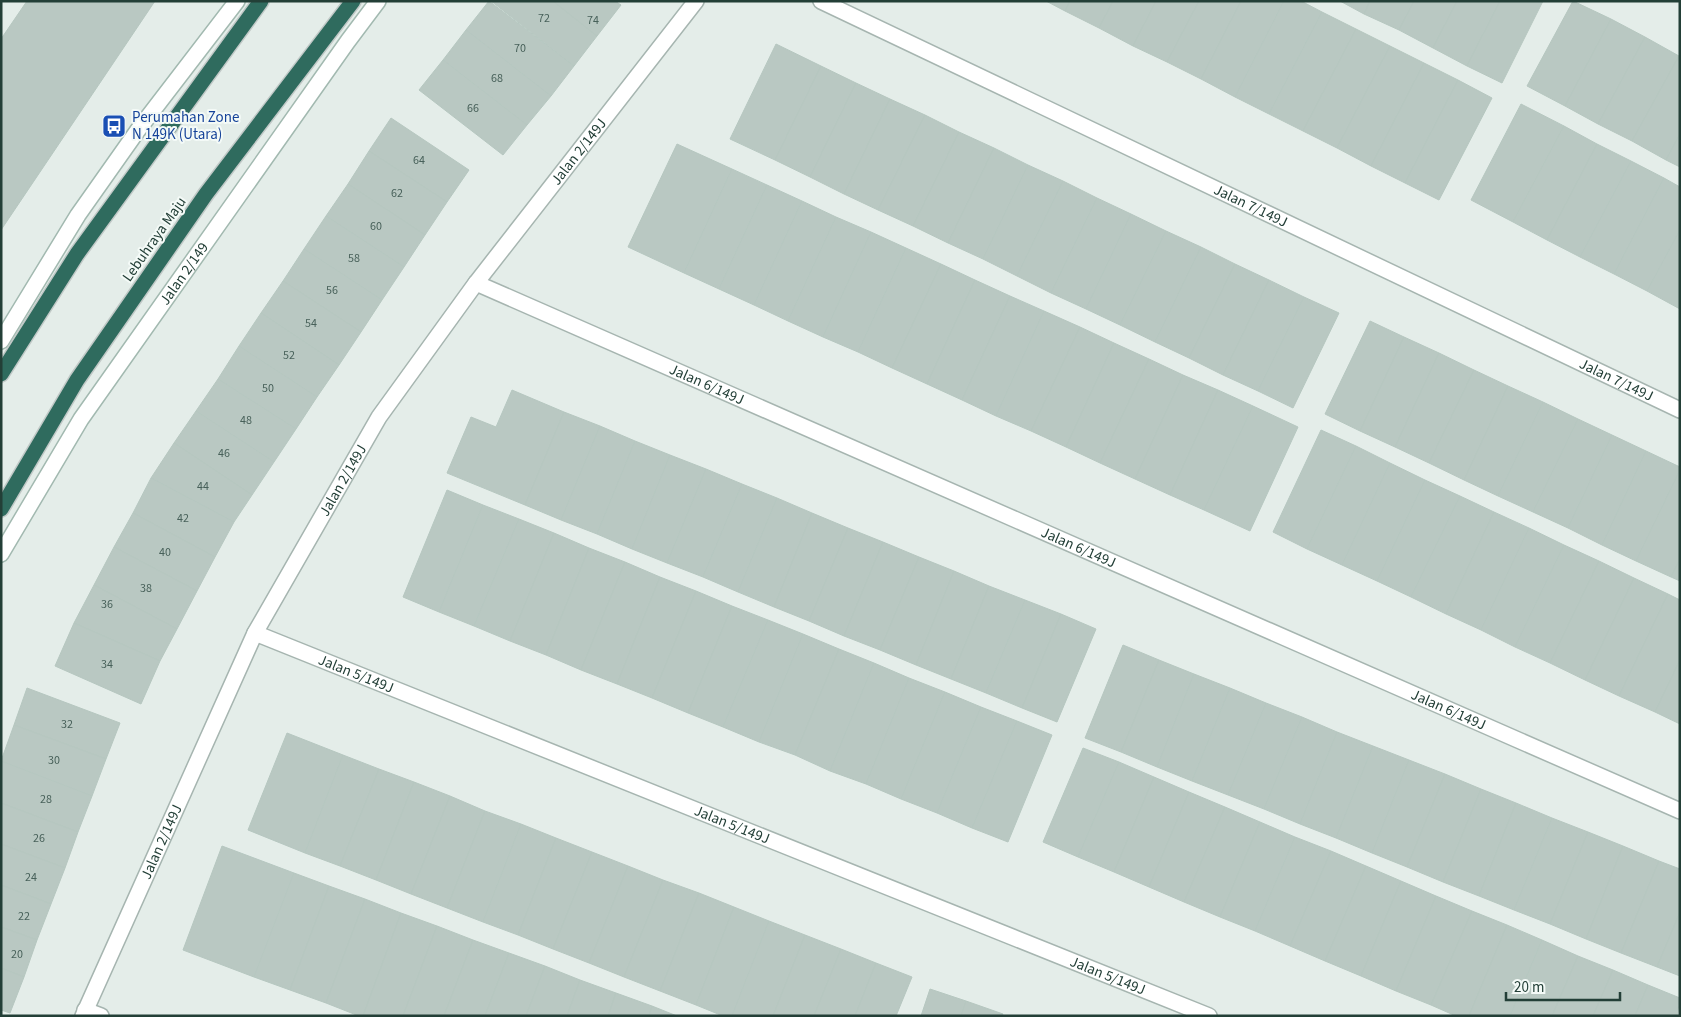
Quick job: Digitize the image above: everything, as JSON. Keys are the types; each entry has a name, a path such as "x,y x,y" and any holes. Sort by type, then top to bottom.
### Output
{"highway":[{"path":"1,374 77,254 260,1"},
{"name":"Lebuhraya Maju","path":"1,509 94,356 206,194 353,1"}],"street":[{"path":"1,341 78,215 138,130 237,1"},
{"name":"Jalan 2/149","path":"1,554 81,419 348,40 378,1"},
{"name":"Jalan 2/149J","path":"84,1013 255,632 379,417 476,283 696,1"},
{"name":"Jalan 7/149J","path":"821,1 1680,410"},
{"name":"Jalan 6/149J","path":"476,283 1680,812"},
{"name":"Jalan 5/149J","path":"255,632 1209,1016"},
{"path":"84,1013 101,1016"}],"building":[{"path":"27,1 155,1 1,230 1,39"},
{"path":"489,1 574,66 551,96 466,30"},
{"path":"491,1 553,1 597,36 574,66"},
{"path":"553,1 615,1 621,5 597,36"},
{"path":"1046,1 1070,1 1065,11"},
{"path":"1070,1 1113,1 1099,28 1065,11"},
{"path":"1113,1 1156,1 1133,46 1099,28"},
{"path":"1156,1 1199,1 1167,62 1133,46"},
{"path":"1199,1 1241,1 1201,79 1167,62"},
{"path":"1241,1 1284,1 1235,97 1201,79"},
{"path":"1284,1 1301,1 1322,12 1269,114 1235,97"},
{"path":"1340,1 1370,1 1364,14"},
{"path":"1370,1 1414,1 1399,30 1364,14"},
{"path":"1414,1 1457,1 1433,48 1399,30"},
{"path":"1457,1 1500,1 1467,66 1433,48"},
{"path":"1500,1 1543,1 1502,83 1467,66"},
{"path":"1573,1 1611,19 1565,106 1527,86"},
{"path":"1322,12 1356,29 1303,131 1269,114"},
{"path":"1611,19 1645,37 1598,124 1565,106"},
{"path":"1356,29 1390,46 1337,148 1303,131"},
{"path":"466,30 551,96 527,125 443,60"},
{"path":"1645,37 1679,56 1632,141 1598,124"},
{"path":"776,44 821,66 775,160 730,139"},
{"path":"1390,46 1424,63 1371,166 1337,148"},
{"path":"1679,56 1680,134 1666,160 1632,141"},
{"path":"443,60 527,125 503,155 419,90"},
{"path":"1424,63 1458,80 1405,183 1371,166"},
{"path":"821,66 856,83 810,177 775,160"},
{"path":"1458,80 1492,98 1439,200 1405,183"},
{"path":"856,83 890,99 844,194 810,177"},
{"path":"890,99 925,115 878,210 844,194"},
{"path":"1521,104 1564,126 1513,222 1471,200"},
{"path":"925,115 959,132 913,226 878,210"},
{"path":"391,118 469,170 447,202 369,151"},
{"path":"1564,126 1597,144 1547,240 1513,222"},
{"path":"959,132 994,148 948,243 913,226"},
{"path":"1680,134 1680,167 1666,160"},
{"path":"677,144 732,169 684,273 628,247"},
{"path":"1597,144 1631,161 1580,257 1547,240"},
{"path":"994,148 1028,165 983,259 948,243"},
{"path":"369,151 447,202 425,235 348,184"},
{"path":"1631,161 1664,178 1614,274 1580,257"},
{"path":"1028,165 1063,181 1017,276 983,259"},
{"path":"732,169 767,185 719,289 684,273"},
{"path":"1664,178 1680,187 1680,230 1647,291 1614,274"},
{"path":"1063,181 1097,198 1051,293 1017,276"},
{"path":"348,184 425,235 404,267 326,216"},
{"path":"767,185 802,201 754,305 719,289"},
{"path":"1097,198 1131,214 1086,309 1051,293"},
{"path":"802,201 836,217 788,321 754,305"},
{"path":"1131,214 1166,231 1120,325 1086,309"},
{"path":"326,216 404,267 382,300 304,249"},
{"path":"836,217 871,232 823,337 788,321"},
{"path":"1680,230 1680,309 1647,291"},
{"path":"1166,231 1201,247 1155,342 1120,325"},
{"path":"871,232 906,248 858,352 823,337"},
{"path":"1201,247 1235,264 1189,358 1155,342"},
{"path":"906,248 941,264 892,368 858,352"},
{"path":"304,249 382,300 361,332 283,281"},
{"path":"941,264 975,280 927,384 892,368"},
{"path":"1235,264 1269,280 1223,375 1189,358"},
{"path":"975,280 1010,296 962,400 927,384"},
{"path":"1269,280 1304,297 1258,391 1223,375"},
{"path":"283,281 361,332 339,365 261,313"},
{"path":"1010,296 1044,311 996,416 962,400"},
{"path":"1304,297 1339,313 1293,408 1258,391"},
{"path":"1044,311 1080,327 1031,431 996,416"},
{"path":"261,313 339,365 317,397 239,346"},
{"path":"1370,321 1404,337 1360,431 1325,414"},
{"path":"1080,327 1114,343 1066,447 1031,431"},
{"path":"1404,337 1439,353 1395,447 1360,431"},
{"path":"1114,343 1149,359 1100,463 1066,447"},
{"path":"239,346 317,397 296,429 218,379"},
{"path":"1439,353 1474,370 1429,463 1395,447"},
{"path":"1149,359 1183,375 1135,479 1100,463"},
{"path":"1474,370 1508,386 1464,480 1429,463"},
{"path":"1183,375 1218,390 1170,495 1135,479"},
{"path":"218,379 296,429 274,462 196,411"},
{"path":"1508,386 1543,402 1498,496 1464,480"},
{"path":"512,390 564,412 525,505 447,473 471,417 496,427"},
{"path":"1218,390 1253,406 1204,510 1170,495"},
{"path":"1543,402 1578,419 1533,512 1498,496"},
{"path":"1253,406 1298,427 1250,531 1204,510"},
{"path":"196,411 274,462 252,495 174,443"},
{"path":"564,412 600,426 561,520 525,505"},
{"path":"1578,419 1612,435 1568,528 1533,512"},
{"path":"600,426 635,441 597,534 561,520"},
{"path":"1321,430 1356,446 1307,549 1273,532"},
{"path":"1612,435 1646,451 1602,545 1568,528"},
{"path":"635,441 670,455 632,549 597,534"},
{"path":"174,443 252,495 234,522 151,478"},
{"path":"1356,446 1390,463 1342,565 1307,549"},
{"path":"1646,451 1680,467 1680,470 1636,561 1602,545"},
{"path":"670,455 706,469 667,563 632,549"},
{"path":"1390,463 1425,480 1377,581 1342,565"},
{"path":"706,469 742,484 703,577 667,563"},
{"path":"1680,470 1680,559 1671,577 1636,561"},
{"path":"151,478 234,522 215,557 133,513"},
{"path":"1425,480 1460,496 1411,597 1377,581"},
{"path":"742,484 777,498 738,592 703,577"},
{"path":"447,490 483,505 439,612 403,597"},
{"path":"1460,496 1494,512 1446,614 1411,597"},
{"path":"777,498 812,513 774,607 738,592"},
{"path":"483,505 519,519 474,626 439,612"},
{"path":"1494,512 1529,528 1481,630 1446,614"},
{"path":"133,513 215,557 197,591 114,547"},
{"path":"812,513 848,528 809,621 774,607"},
{"path":"519,519 554,533 510,641 474,626"},
{"path":"848,528 883,542 844,636 809,621"},
{"path":"1529,528 1564,545 1515,647 1481,630"},
{"path":"554,533 589,548 546,655 510,641"},
{"path":"883,542 919,557 880,650 844,636"},
{"path":"1564,545 1599,561 1550,663 1515,647"},
{"path":"114,547 197,591 177,629 94,585"},
{"path":"589,548 625,562 581,670 546,655"},
{"path":"919,557 954,571 916,665 880,650"},
{"path":"1680,559 1680,581 1671,577"},
{"path":"1599,561 1634,578 1585,680 1550,663"},
{"path":"625,562 660,577 617,684 581,670"},
{"path":"954,571 989,586 951,679 916,665"},
{"path":"660,577 696,591 652,698 617,684"},
{"path":"1634,578 1668,594 1619,696 1585,680"},
{"path":"94,585 177,629 160,661 74,623"},
{"path":"989,586 1025,600 986,693 951,679"},
{"path":"696,591 732,606 688,713 652,698"},
{"path":"1668,594 1680,600 1680,660 1655,712 1619,696"},
{"path":"1025,600 1061,614 1022,708 986,693"},
{"path":"732,606 768,620 723,727 688,713"},
{"path":"1061,614 1096,629 1057,722 1022,708"},
{"path":"768,620 803,634 759,742 723,727"},
{"path":"74,623 160,661 141,704 55,666"},
{"path":"803,634 839,649 795,755 759,742"},
{"path":"1123,645 1159,660 1121,752 1085,738"},
{"path":"839,649 874,663 830,771 795,755"},
{"path":"1159,660 1194,674 1157,767 1121,752"},
{"path":"1680,660 1680,724 1655,712"},
{"path":"874,663 909,678 866,784 830,771"},
{"path":"1194,674 1230,688 1192,781 1157,767"},
{"path":"909,678 945,692 901,799 866,784"},
{"path":"27,688 120,723 106,759 14,725"},
{"path":"1230,688 1266,703 1228,795 1192,781"},
{"path":"945,692 981,707 937,813 901,799"},
{"path":"1266,703 1302,717 1264,809 1228,795"},
{"path":"981,707 1017,721 972,828 937,813"},
{"path":"1302,717 1337,732 1300,824 1264,809"},
{"path":"1017,721 1052,735 1008,842 972,828"},
{"path":"14,725 106,759 92,796 1,761"},
{"path":"1337,732 1373,746 1336,838 1300,824"},
{"path":"287,733 343,755 305,853 248,830"},
{"path":"1373,746 1409,760 1372,853 1336,838"},
{"path":"1083,748 1119,762 1078,857 1043,842"},
{"path":"343,755 379,769 340,866 305,853"},
{"path":"1409,760 1445,774 1407,867 1372,853"},
{"path":"1,761 92,796 78,832 1,803"},
{"path":"1119,762 1154,777 1114,872 1078,857"},
{"path":"379,769 414,782 376,880 340,866"},
{"path":"1445,774 1481,789 1443,882 1407,867"},
{"path":"1154,777 1189,792 1149,887 1114,872"},
{"path":"414,782 450,796 411,894 376,880"},
{"path":"1481,789 1516,803 1479,896 1443,882"},
{"path":"1189,792 1225,807 1184,902 1149,887"},
{"path":"450,796 485,811 447,908 411,894"},
{"path":"1,803 78,832 65,868 1,844"},
{"path":"1516,803 1552,818 1514,910 1479,896"},
{"path":"1225,807 1260,822 1220,917 1184,902"},
{"path":"485,811 521,824 483,922 447,908"},
{"path":"1552,818 1588,832 1550,924 1514,910"},
{"path":"1260,822 1295,837 1255,931 1220,917"},
{"path":"521,824 556,838 518,935 483,922"},
{"path":"1588,832 1623,846 1586,939 1550,924"},
{"path":"1295,837 1331,851 1290,946 1255,931"},
{"path":"556,838 592,852 553,949 518,935"},
{"path":"1,844 65,868 51,904 1,885"},
{"path":"222,846 294,873 254,977 183,950"},
{"path":"1623,846 1659,861 1621,953 1586,939"},
{"path":"1331,851 1366,866 1325,961 1290,946"},
{"path":"592,852 628,866 589,963 553,949"},
{"path":"1659,861 1680,869 1680,912 1657,967 1621,953"},
{"path":"628,866 663,880 624,977 589,963"},
{"path":"1366,866 1401,881 1361,976 1325,961"},
{"path":"294,873 329,886 290,990 254,977"},
{"path":"663,880 699,893 660,991 624,977"},
{"path":"1401,881 1436,896 1396,991 1361,976"},
{"path":"1,885 51,904 37,940 1,927"},
{"path":"329,886 365,899 326,1003 290,990"},
{"path":"699,893 734,907 696,1005 660,991"},
{"path":"1436,896 1472,911 1431,1005 1396,991"},
{"path":"365,899 401,913 363,1016 359,1016 326,1003"},
{"path":"734,907 769,921 732,1016 723,1016 696,1005"},
{"path":"1472,911 1507,925 1469,1016 1456,1016 1431,1005"},
{"path":"1680,912 1680,976 1657,967"},
{"path":"401,913 437,926 403,1016 363,1016"},
{"path":"769,921 805,935 773,1016 732,1016"},
{"path":"1507,925 1542,940 1510,1016 1469,1016"},
{"path":"437,926 473,940 444,1016 403,1016"},
{"path":"1,927 37,940 24,977 1,968"},
{"path":"805,935 841,949 814,1016 773,1016"},
{"path":"473,940 509,953 485,1016 444,1016"},
{"path":"1542,940 1578,956 1552,1016 1510,1016"},
{"path":"841,949 876,963 855,1016 814,1016"},
{"path":"509,953 545,966 526,1016 485,1016"},
{"path":"1578,956 1613,970 1593,1016 1552,1016"},
{"path":"876,963 912,977 896,1016 855,1016"},
{"path":"545,966 580,980 567,1016 526,1016"},
{"path":"1,968 24,977 10,1013 1,1010"},
{"path":"1613,970 1648,985 1635,1016 1593,1016"},
{"path":"580,980 616,993 608,1016 567,1016"},
{"path":"1648,985 1680,998 1677,1016 1635,1016"},
{"path":"930,989 966,1001 961,1016 921,1016"},
{"path":"616,993 652,1006 649,1016 608,1016"},
{"path":"966,1001 1003,1014 1002,1016 961,1016"},
{"path":"652,1006 677,1016 649,1016"}],"place":[{"name":"Perumahan Zone N 149K (Utara)","path":"114,126"}]}
